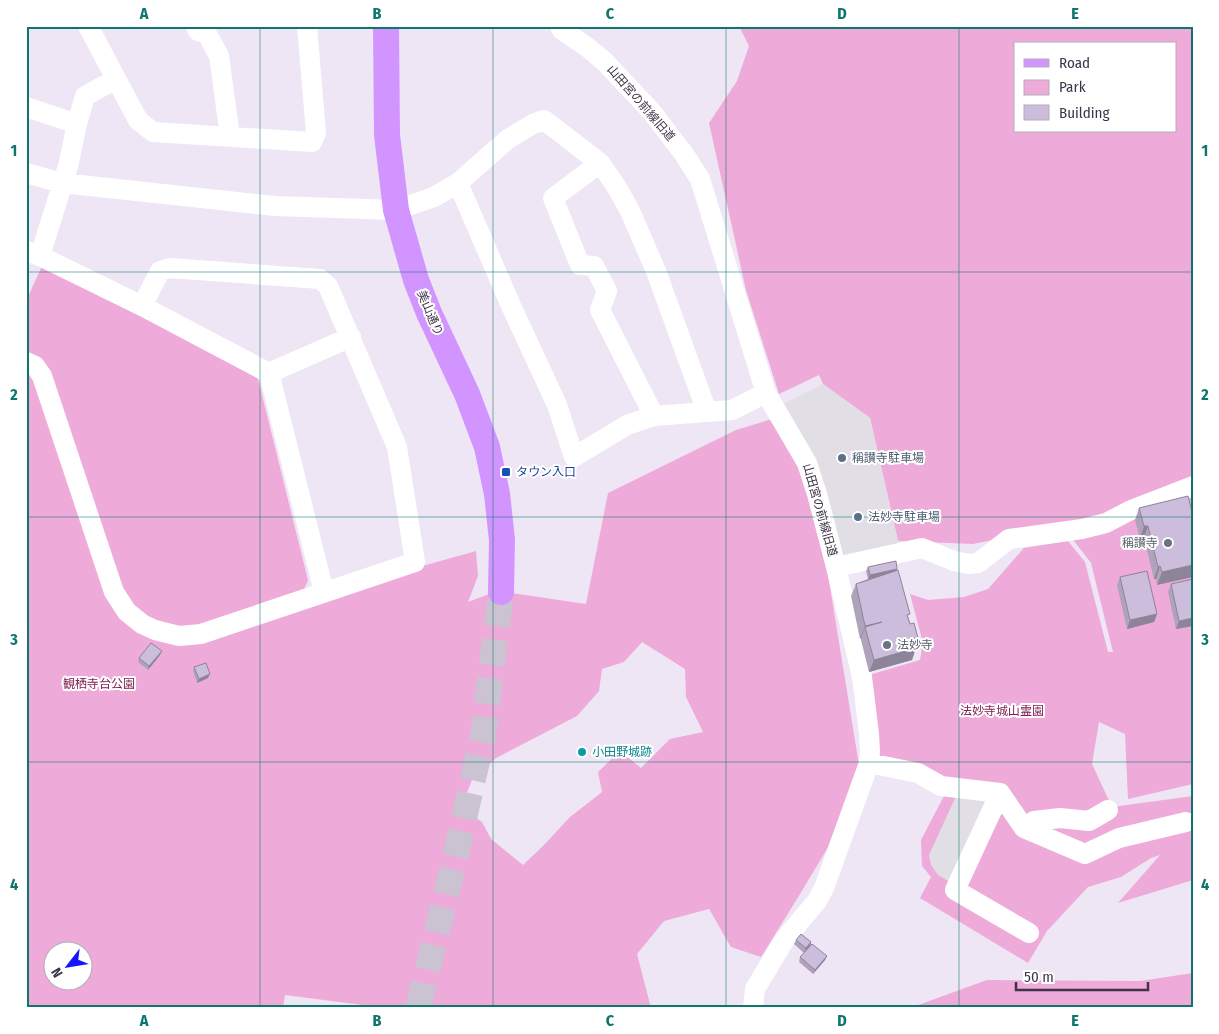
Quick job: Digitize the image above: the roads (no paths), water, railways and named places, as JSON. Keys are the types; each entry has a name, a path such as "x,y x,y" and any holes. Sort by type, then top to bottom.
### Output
{"main road":[{"name":"美山通り","path":"386,26 387,135 396,210 414,272 429,313 467,394 487,448 497,494 502,540 501,592"}],"street":[{"path":"88,26 138,120 153,132 312,142 316,133 307,26"},
{"path":"196,26 198,31 207,34 219,56 230,138"},
{"name":"山田宮の前線旧道","path":"560,26 562,30 604,61 651,110 700,179 766,393 806,463 817,494 862,678 870,734 869,763 818,901 785,939 756,989 753,1008"},
{"path":"116,79 85,96 59,200 33,254 142,306 268,373 324,592"},
{"path":"26,108 77,124"},
{"path":"26,173 62,183 275,206 396,210 434,196 458,183 508,140 533,124 544,120 600,163 630,211 656,271 707,412"},
{"path":"600,163 553,198 580,265 594,266 607,291 600,310 654,416"},
{"path":"458,183 512,308 557,405 574,457 627,425 654,416 732,410 766,393"},
{"path":"26,362 35,366 42,376 114,592 127,612 142,624 154,630 178,636 201,634 415,562 397,447 328,286 320,279 170,268 160,271 142,306"},
{"path":"268,373 351,337"},
{"path":"836,567 922,548 954,561 968,564 978,562 1009,539 1082,529 1106,523 1131,510 1193,486"},
{"path":"869,763 918,773 941,786 1000,793 1024,828 1085,854 1119,838 1186,822"},
{"path":"1000,793 955,890 1029,933"},
{"path":"1024,828 1034,821 1060,818 1089,821 1108,810"}],"tunnel":[{"path":"418,1008 483,735 501,592"}],"place":[{"name":"稱讃寺駐車場","path":"842,458"},
{"name":"タウン入口","path":"506,472"},
{"name":"法妙寺駐車場","path":"858,517"},
{"name":"稱讃寺","path":"1168,543"},
{"name":"法妙寺","path":"887,645"},
{"name":"小田野城跡","path":"582,752"}],"park label":[{"name":"観栖寺台公園","path":"99,684"},
{"name":"法妙寺城山霊園","path":"1002,711"}]}
